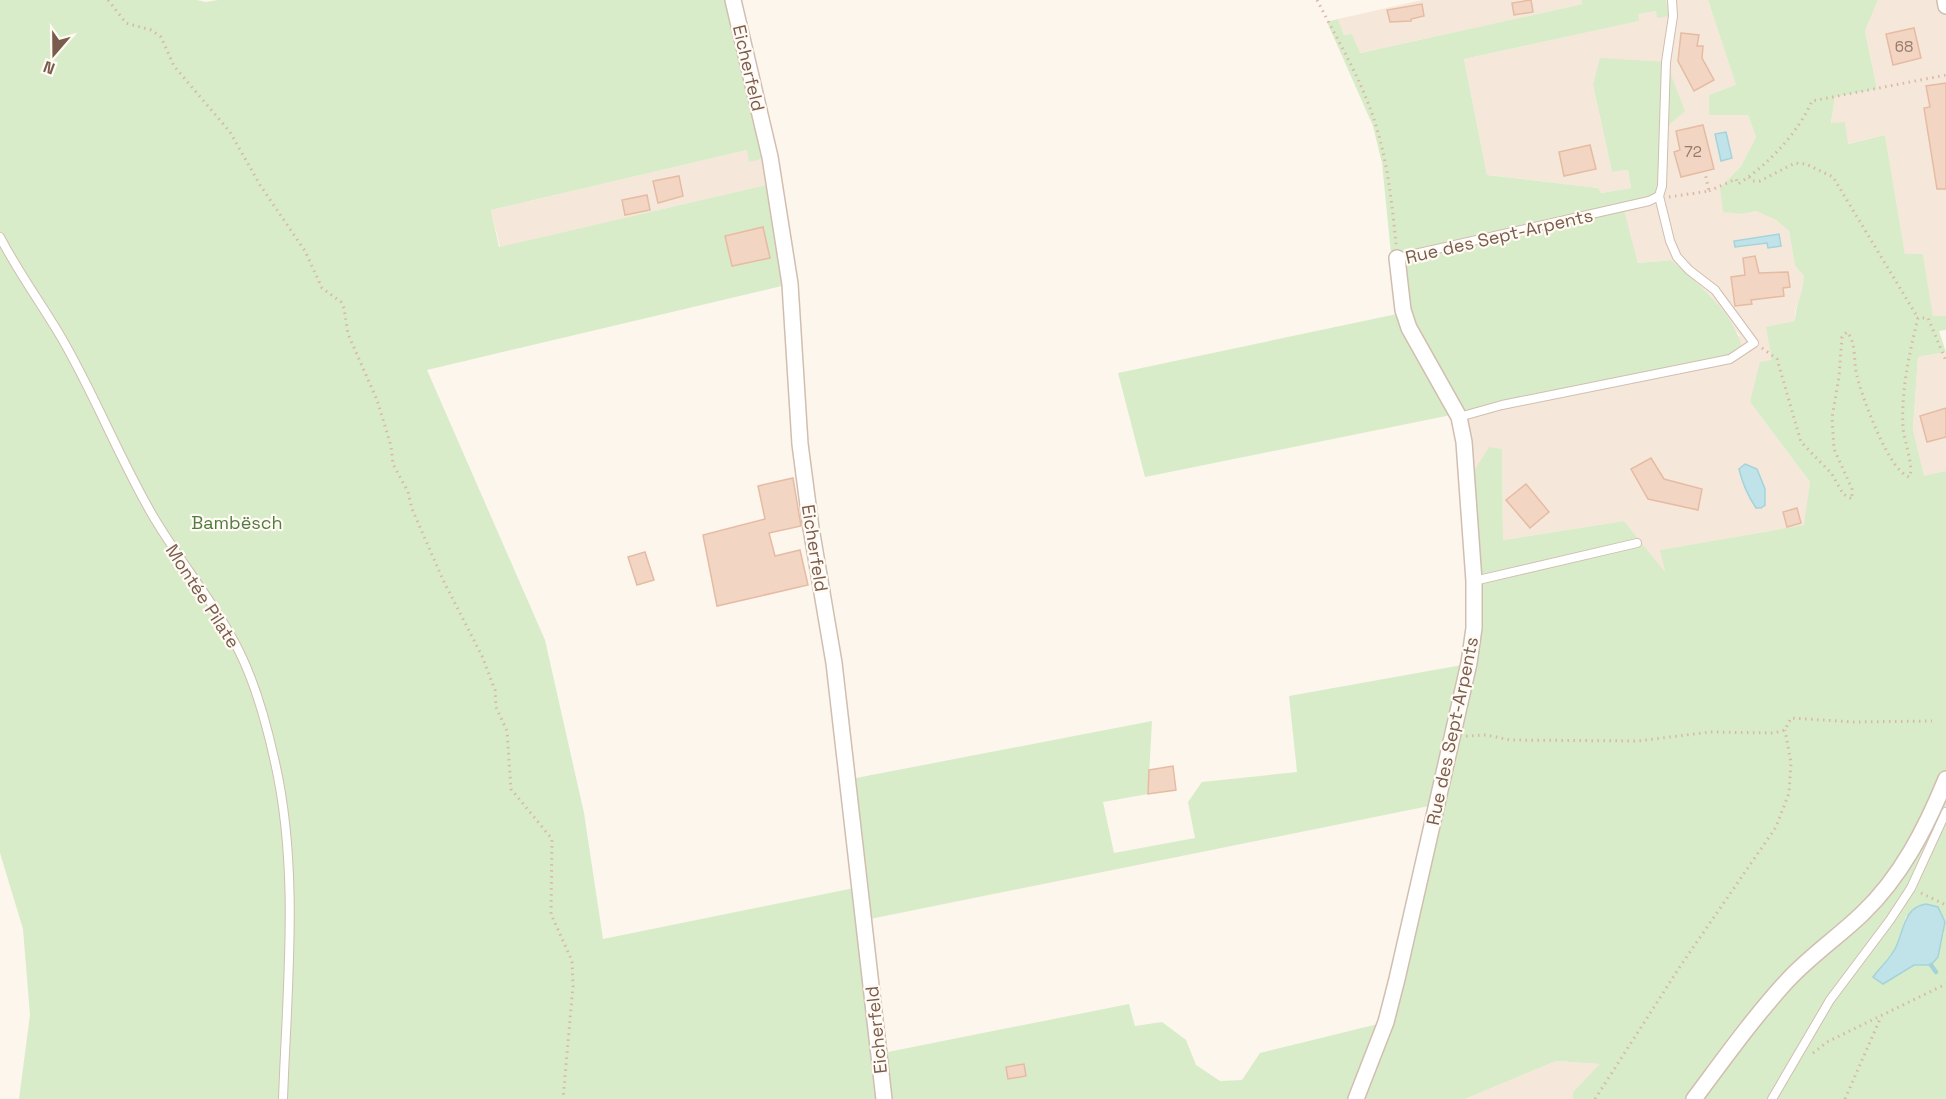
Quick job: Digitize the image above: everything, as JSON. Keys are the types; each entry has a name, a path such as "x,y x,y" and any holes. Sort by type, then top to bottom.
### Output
{"street":[{"name":"Eicherfeld","path":"733,0 770,157 790,284 800,444 811,528 834,663 884,1099"},
{"path":"1945,0 1946,6"},
{"name":"Rue des Sept-Arpents","path":"1356,1099 1386,1022 1469,663 1474,628 1474,581 1464,442 1459,417 1409,328 1403,310 1397,258"},
{"path":"1694,1099 1750,1023 1789,979 1886,888 1906,860 1946,779"}],"lane":[{"path":"1459,417 1502,405 1730,359 1754,344 1715,290 1689,270 1677,257 1670,241 1659,196 1662,186 1666,62 1673,16 1672,0"},
{"name":"Rue des Sept-Arpents","path":"1397,258 1649,201 1659,196"},
{"name":"Montée Pilate","path":"0,237 18,270 62,338 131,479 176,555 219,616 240,652 260,707 274,759 284,828 290,910 283,1099"},
{"path":"1474,581 1637,543"},
{"path":"1772,1099 1830,1000 1911,888 1946,812"}],"path":[{"path":"108,0 126,23 151,30 161,37 174,66 230,132 260,185 305,251 322,288 341,302 344,308 348,334 377,400 391,446 393,464 408,492 421,529 482,656 495,690 496,707 507,731 511,789 552,838 551,914 572,961 573,986 563,1099"},
{"path":"1317,0 1361,87 1376,124 1386,163 1397,258"},
{"path":"1659,196 1676,198 1709,191 1736,179 1738,184 1749,177 1804,118 1812,101 1946,75"},
{"path":"1749,177 1752,181 1760,181 1795,164 1806,164 1833,177 1918,318 1907,364 1903,427 1912,469 1909,477 1900,470 1873,426 1856,374 1852,338 1846,332 1842,337 1839,377 1832,418 1834,449 1852,489 1852,499 1843,494 1832,474 1801,442 1777,359 1754,344"},
{"path":"1705,173 1709,191"},
{"path":"1918,318 1928,318 1946,361"},
{"path":"1595,1099 1650,1011 1776,827 1789,793 1791,763 1785,730 1791,718 1854,722 1932,721"},
{"path":"1486,735 1510,740 1638,741 1710,732 1774,733 1785,730"},
{"path":"1911,888 1946,905"},
{"path":"1796,1055 1811,1054 1827,1042 1946,984"},
{"path":"1845,1099 1881,1017"}],"shaded area":[{"path":"1422,0 1581,0 1584,4 1359,53 1352,34 1344,35 1338,19"},
{"path":"1666,0 1708,0 1736,85 1710,115 1748,115 1756,137 1741,166 1720,188 1741,214 1756,211 1776,220 1789,231 1795,266 1804,276 1804,287 1795,312 1795,321 1750,402 1810,482 1805,525 1661,550 1665,573 1624,521 1503,540 1502,450 1471,477 1465,415 1740,336 1711,296 1671,260 1638,263 1622,207 1649,201 1593,85 1612,172 1628,170 1631,188 1600,193 1598,188 1487,175 1464,59 1638,21 1638,14 1656,11 1669,16"},
{"path":"1878,0 1946,0 1946,316 1933,317 1923,254 1905,254 1885,135 1847,144 1831,124 1835,97 1877,89 1865,31"},
{"path":"747,150 770,157 775,183 500,247 491,210"},
{"path":"1946,352 1946,471 1924,477 1913,429 1918,357"},
{"path":"1556,1061 1601,1064 1573,1092 1573,1099 1465,1099"}],"green space":[{"name":"Bambësch","path":"0,0 197,0 206,2 218,0 740,0 779,165 798,283 808,450 856,778 1152,721 1148,794 1103,802 1114,853 1195,838 1188,802 1202,782 1297,772 1289,696 1462,665 1466,628 1467,572 1460,465 1451,415 1145,477 1118,373 1397,314 1382,163 1373,126 1327,22 1338,19 1344,35 1352,34 1360,53 1583,4 1581,0 1666,0 1669,16 1657,18 1656,11 1638,14 1639,21 1464,59 1487,175 1598,188 1601,193 1631,188 1628,170 1612,172 1593,85 1600,58 1666,62 1685,111 1663,130 1659,196 1623,207 1638,263 1671,260 1705,290 1725,313 1739,339 1743,353 1465,415 1471,476 1489,447 1502,449 1503,540 1624,521 1665,572 1660,550 1804,525 1810,482 1750,402 1760,362 1772,360 1766,327 1795,321 1804,276 1795,266 1789,231 1776,220 1756,211 1742,214 1723,212 1720,188 1741,166 1756,137 1748,115 1709,115 1709,95 1736,85 1708,0 1878,0 1865,31 1877,89 1835,97 1831,123 1845,122 1848,144 1885,135 1905,254 1923,254 1933,316 1946,316 1946,330 1939,331 1946,352 1918,357 1913,429 1924,476 1946,471 1946,1099 1573,1099 1573,1092 1600,1064 1556,1061 1465,1099 19,1099 30,1015 23,929 0,853","holes":["747,150 749,162 770,157 775,183 499,247 491,210","782,286 792,444 799,444 828,662 854,888 603,939 584,813 545,640 427,370","1429,806 1378,1024 1260,1053 1242,1080 1220,1081 1196,1065 1186,1040 1162,1022 1135,1026 1129,1004 888,1052 870,919","1906,916 1944,932 1938,957 1931,965 1914,965 1883,984 1879,969 1896,948"]}],"water":[{"path":"1726,132 1732,158 1721,161 1715,134"},
{"path":"1779,234 1781,246 1768,248 1767,243 1735,247 1734,241"},
{"path":"1745,464 1757,469 1765,489 1765,505 1761,508 1756,508 1744,484 1739,469"},
{"path":"1926,904 1938,907 1945,922 1938,957 1931,965 1914,965 1883,984 1873,977 1894,951 1909,914 1919,906"}],"building":[{"path":"1531,0 1533,12 1514,15 1512,3"},
{"path":"1422,4 1424,16 1411,19 1411,21 1390,22 1387,10"},
{"path":"1914,28 1921,58 1893,65 1886,34"},
{"path":"1681,33 1699,35 1697,46 1703,46 1702,58 1714,80 1694,91 1678,61"},
{"path":"1946,83 1946,189 1937,189 1924,108 1930,107 1926,86"},
{"path":"1703,125 1714,169 1681,177 1674,152 1680,150 1676,131"},
{"path":"1590,145 1596,169 1564,176 1559,152"},
{"path":"679,176 683,196 658,203 653,181"},
{"path":"647,195 650,210 625,215 622,200"},
{"path":"763,227 770,258 732,266 725,236"},
{"path":"1755,256 1759,273 1788,272 1790,287 1783,288 1784,296 1751,300 1752,304 1735,306 1731,277 1745,275 1743,258"},
{"path":"1946,408 1946,437 1927,442 1920,416"},
{"path":"1651,458 1664,479 1702,489 1698,510 1648,499 1631,469"},
{"path":"793,478 801,526 769,533 775,556 800,550 808,585 717,606 703,535 765,519 758,486"},
{"path":"1526,484 1549,512 1530,528 1506,500"},
{"path":"1797,508 1801,523 1787,527 1783,512"},
{"path":"645,552 654,580 637,585 628,557"},
{"path":"1173,766 1176,790 1148,794 1149,770"},
{"path":"1024,1064 1026,1076 1008,1079 1006,1067"}],"waterway":[{"path":"1931,965 1936,972"}]}
